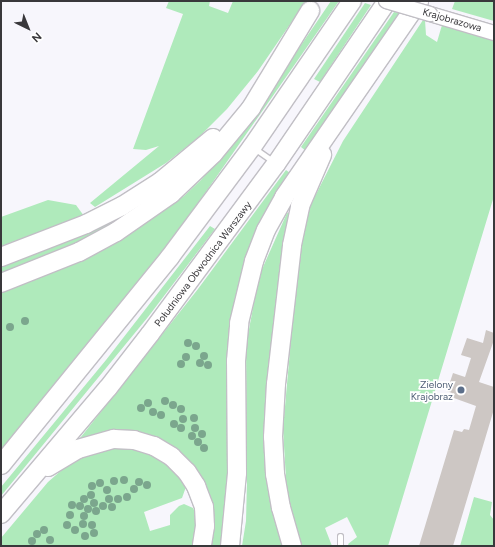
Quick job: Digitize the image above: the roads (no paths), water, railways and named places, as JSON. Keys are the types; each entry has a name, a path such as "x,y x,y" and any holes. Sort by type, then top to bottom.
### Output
{"highway":[{"path":"1,465 126,313 252,147 352,1"},
{"name":"Południowa Obwodnica Warszawy","path":"1,514 141,346 276,164 386,1"},
{"path":"1,257 86,224 122,206 160,182 190,158 229,122 244,105 313,6"},
{"path":"1,282 79,252 144,214 176,190 214,154 251,108 313,6"},
{"path":"230,546 237,473 236,361 245,293 266,230 284,197 342,115 424,7"},
{"path":"292,546 278,495 273,437 287,280 300,206 342,115"},
{"path":"25,485 57,461 95,443 114,439 134,440 154,446 172,457 187,472 196,486 204,507 205,526 202,546"}],"street":[{"name":"Krajobrazowa","path":"386,1 424,7 494,33"}],"lane":[{"path":"252,147 276,164"},
{"path":"340,536 340,546"}],"place":[{"name":"Zielony Krajobraz","path":"461,390"}]}
